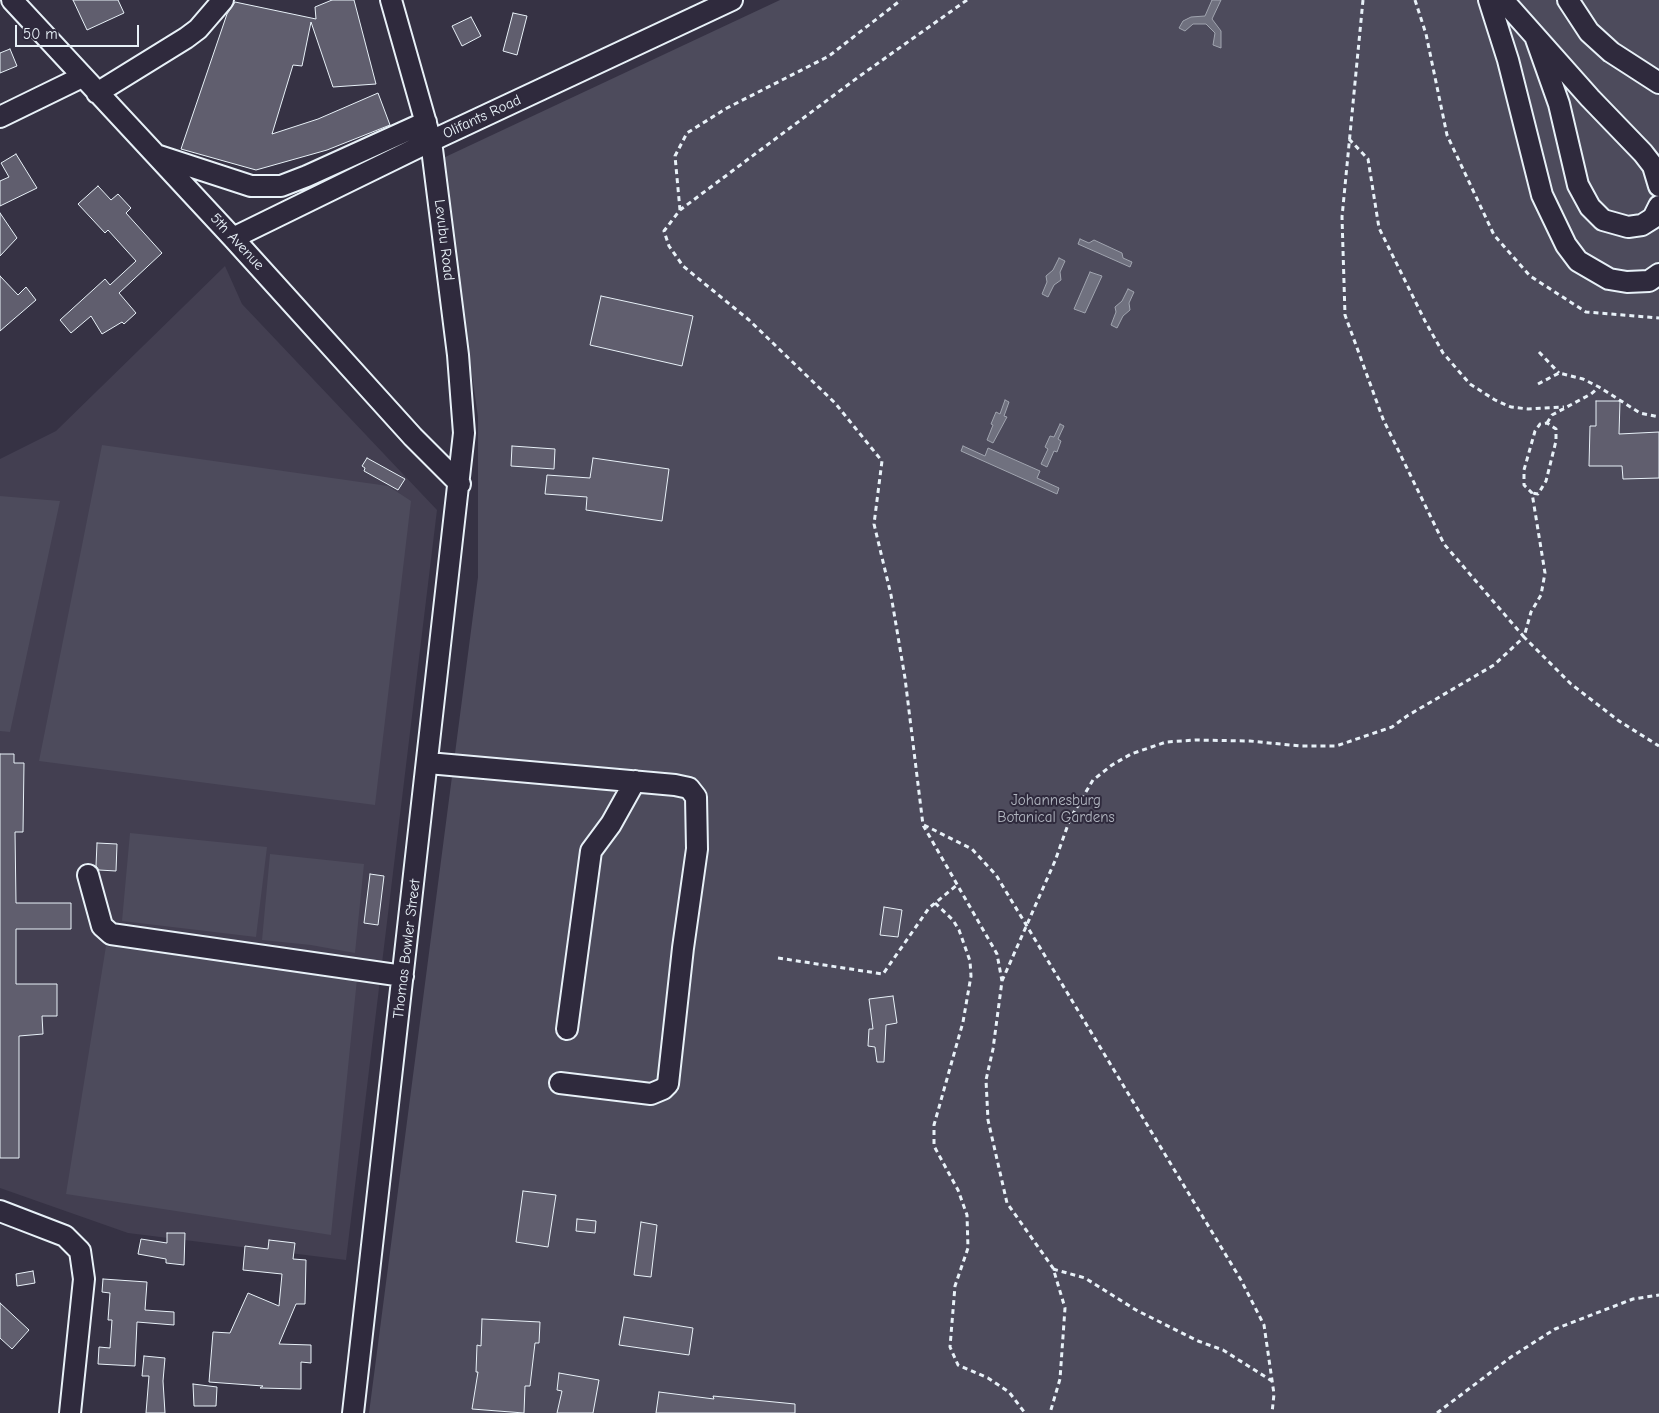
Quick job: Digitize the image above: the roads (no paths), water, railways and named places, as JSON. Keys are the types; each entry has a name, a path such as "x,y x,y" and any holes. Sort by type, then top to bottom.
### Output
{"street":[{"name":"5th Avenue","path":"12,0 233,238 413,437 460,484"},
{"path":"97,93 186,38 198,28 223,0"},
{"name":"Levubu Road","path":"391,0 429,132 462,396 464,433 460,484"},
{"name":"Olifants Road","path":"233,238 429,132 732,0"},
{"path":"1489,0 1508,60 1542,195 1566,245 1578,261 1609,279 1627,282 1649,281 1659,274"},
{"path":"1503,0 1536,40 1643,153 1653,166 1659,186"},
{"path":"1568,0 1589,32 1611,52 1659,84"},
{"path":"1536,40 1559,104 1578,185 1590,207 1603,220 1628,227 1642,225 1657,216"},
{"path":"0,117 82,77"},
{"path":"154,154 251,186 281,186 429,132"},
{"name":"Thomas Bowler Street","path":"353,1413 460,484"},
{"path":"428,763 689,788 696,797 696,849 677,993 671,1076 663,1090 650,1094 560,1083"},
{"path":"567,1030 592,850 611,824 635,782"},
{"path":"88,876 102,926 111,934 404,976"},
{"path":"0,1211 41,1225 65,1236 75,1243 80,1251 84,1279 70,1413"}],"water":[{"path":"1212,0 1221,0 1212,19 1221,31 1221,48 1213,45 1215,33 1206,24 1193,24 1185,31 1179,28 1183,21 1191,17 1205,16"},
{"path":"1080,239 1089,243 1094,240 1122,253 1123,258 1132,262 1130,267 1078,244"},
{"path":"1059,258 1065,261 1060,272 1061,280 1054,285 1048,297 1042,294 1047,282 1046,276 1053,270"},
{"path":"1090,272 1102,276 1085,313 1074,309"},
{"path":"1128,289 1134,292 1129,303 1130,310 1123,316 1117,328 1111,325 1116,312 1115,307 1122,301"},
{"path":"1005,400 1009,402 1004,416 1007,417 993,443 987,440 993,425 991,424 996,412 1000,414"},
{"path":"1060,424 1064,426 1058,439 1061,441 1057,452 1054,451 1047,467 1041,464 1048,449 1045,447 1050,436 1054,437"},
{"path":"963,446 985,456 988,448 1040,471 1037,478 1059,488 1057,494 961,451"}],"park label":[{"name":"Johannesburg Botanical Gardens","path":"1056,810"}]}
